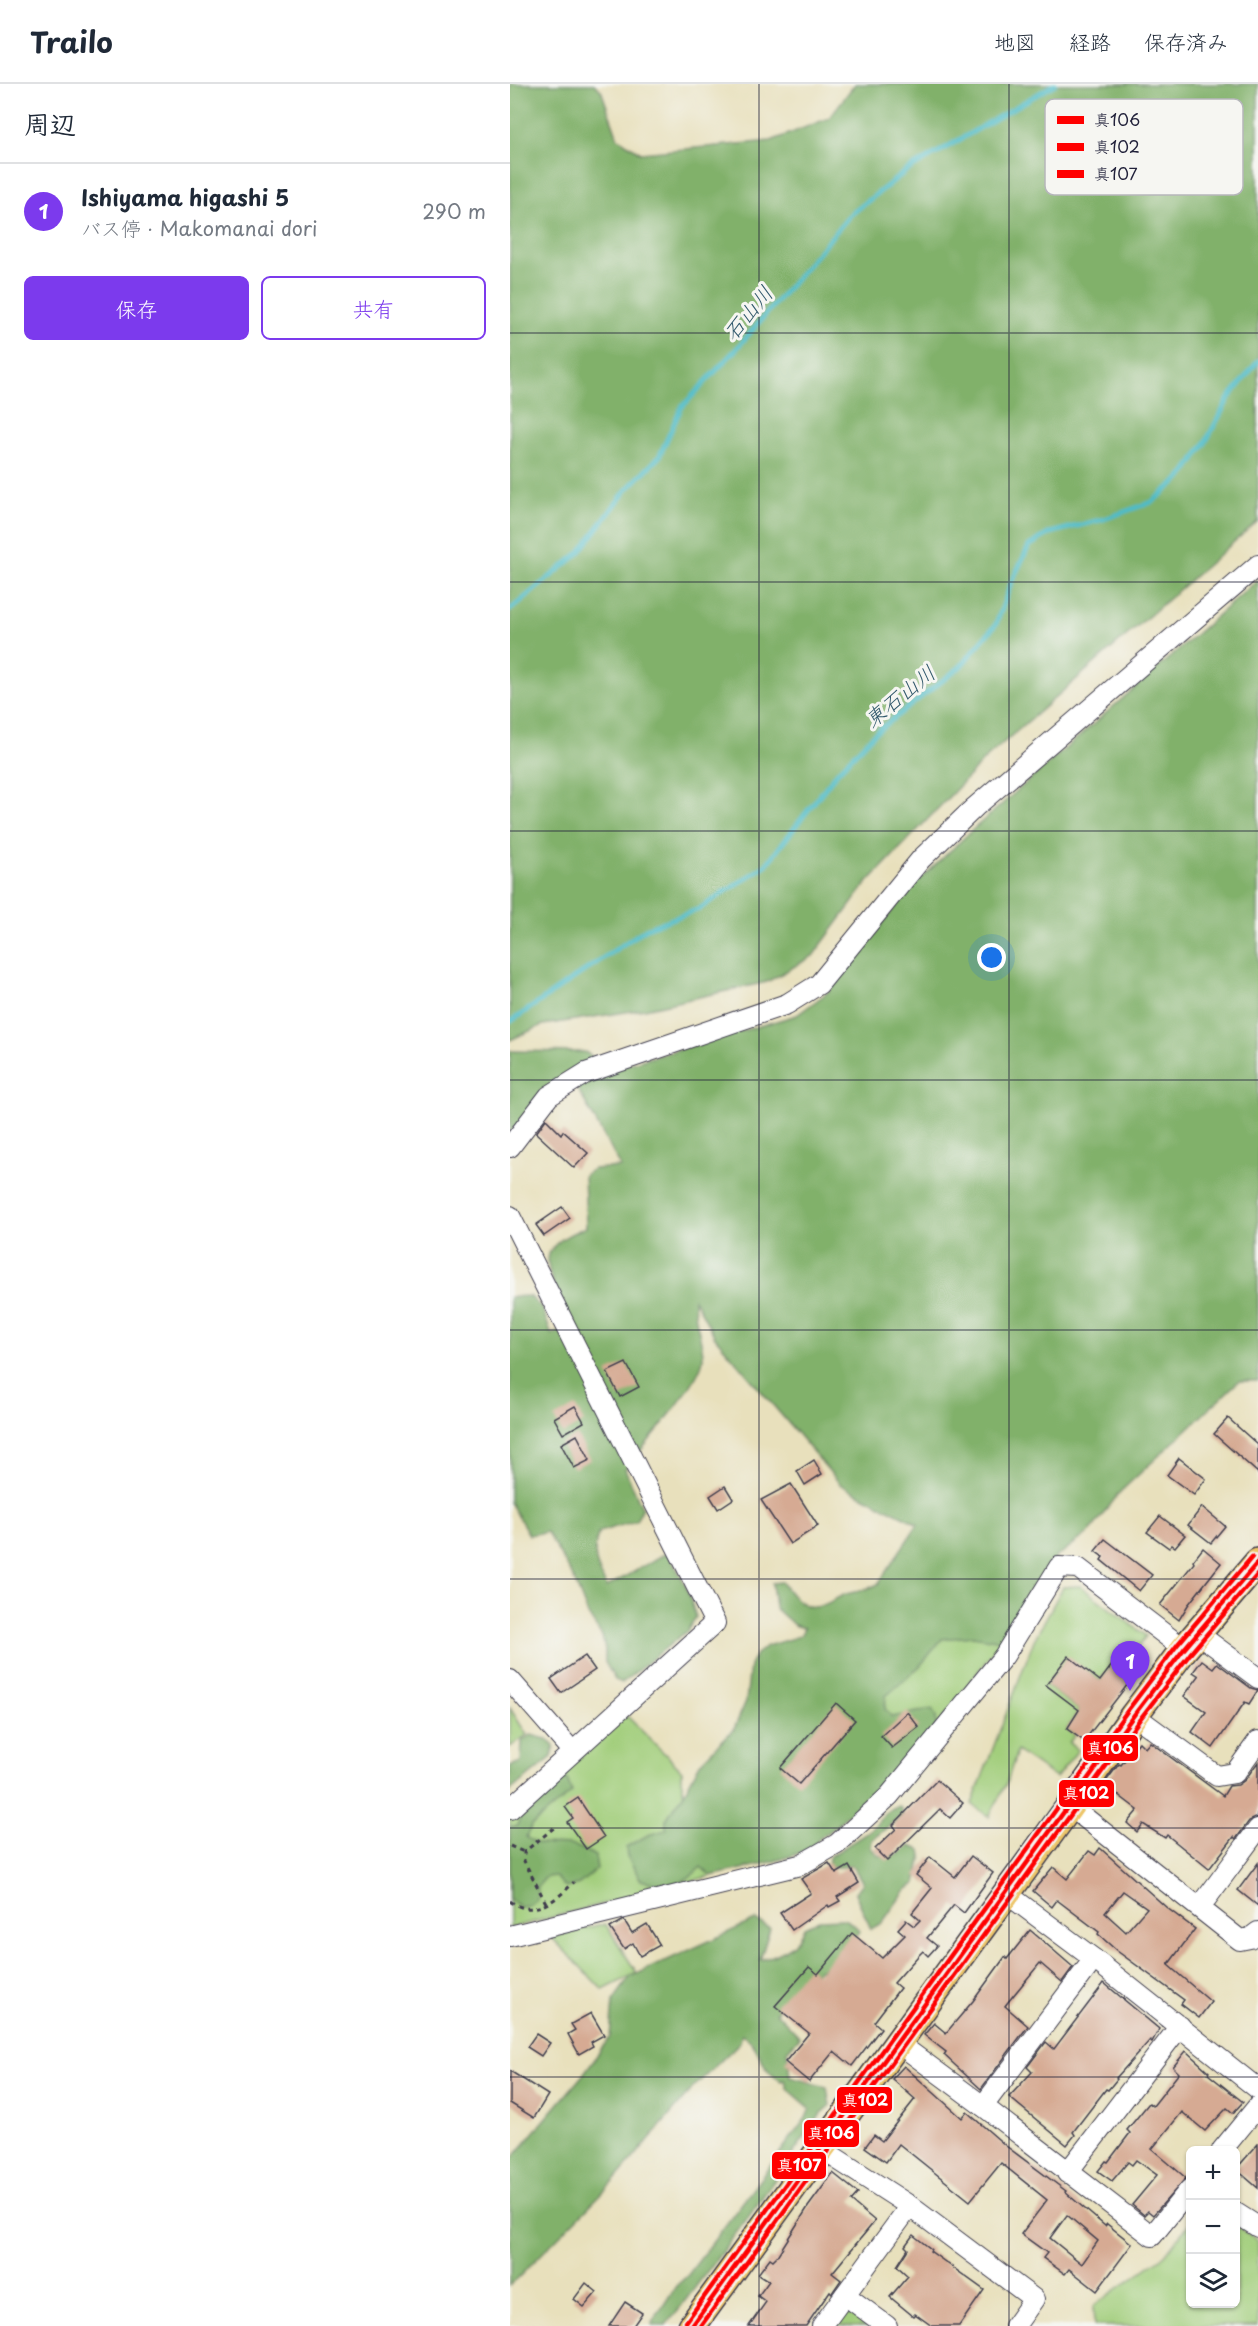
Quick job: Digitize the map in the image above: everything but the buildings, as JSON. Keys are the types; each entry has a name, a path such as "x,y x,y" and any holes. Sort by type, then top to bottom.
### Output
{"highway":[{"path":"697,2324 820,2148 1134,1715 1191,1641 1258,1562"}],"street":[{"path":"510,1147 549,1096 586,1072 787,1004 819,984 921,859 975,807 1258,565"},
{"path":"510,1216 716,1623 510,1809"},
{"path":"510,1936 800,1865 837,1844 889,1796 955,1717 1004,1656 1059,1568 1078,1568 1191,1641 1258,1678"},
{"path":"510,1680 572,1751"},
{"path":"1134,1715 1217,1776 1235,1773 1258,1741"},
{"path":"1070,1806 1240,1940 1250,1938 1258,1932"},
{"path":"1200,1907 1258,1829"},
{"path":"1006,1893 1094,1959 1258,2089"},
{"path":"983,2106 1094,1959"},
{"path":"1067,2173 1180,2026"},
{"path":"898,2043 1152,2236 1186,2195"},
{"path":"1226,2146 1258,2106"},
{"path":"820,2148 910,2206 1034,2299 1015,2326"},
{"path":"822,2326 910,2206"},
{"path":"1240,2216 1258,2227"},
{"path":"845,2295 887,2326"}],"path":[{"path":"524,1852 555,1827"},
{"path":"510,1846 524,1852"},
{"path":"524,1852 524,1861 546,1903"},
{"path":"510,1901 526,1910 535,1910 561,1895 574,1882"}],"green space":[{"path":"510,84 594,84 601,90 618,138 641,153 771,141 829,118 855,84 1258,84 1258,521 986,758 867,883 813,956 767,982 645,1009 543,1025 510,1040"},
{"path":"1258,580 1258,1381 1239,1381 1120,1492 1090,1532 1056,1557 1001,1641 973,1636 942,1639 920,1666 886,1696 885,1709 892,1717 932,1709 936,1717 936,1728 883,1782 811,1847 773,1862 711,1876 701,1867 687,1879 674,1884 667,1885 641,1880 627,1856 626,1847 648,1835 666,1830 666,1819 683,1795 700,1763 734,1729 746,1701 750,1666 756,1654 767,1646 800,1636 804,1628 794,1625 775,1608 772,1583 782,1582 800,1602 815,1607 846,1594 870,1588 878,1584 918,1524 841,1485 715,1337 694,1299 703,1352 700,1370 682,1399 625,1469 642,1508 636,1521 599,1532 595,1553 600,1573 607,1587 668,1552 686,1586 696,1617 687,1631 622,1683 615,1680 605,1662 602,1636 588,1615 573,1577 547,1532 529,1535 510,1502 510,1297 530,1296 543,1310 551,1334 575,1328 551,1278 548,1258 558,1242 586,1227 584,1175 593,1169 621,1167 576,1086 594,1074 797,1015 828,992 906,893 970,832"},
{"path":"510,1051 585,1052 596,1059 595,1066 510,1132"},
{"path":"1080,1586 1146,1636 1123,1667 1115,1661 1100,1681 1068,1657 1046,1685 1079,1710 1067,1729 1075,1735 1069,1743 1078,1750 1056,1778 1017,1751 1007,1782 989,1817 972,1804 1034,1640 1063,1587"},
{"path":"975,1633 1001,1641 936,1728 893,1721 877,1703 931,1644 947,1636"},
{"path":"510,1708 527,1735 510,1747"},
{"path":"627,1716 682,1771 682,1788 711,1876 510,1928 510,1820"},
{"path":"531,1735 546,1739 554,1746 552,1757 510,1791 510,1766 521,1762 522,1741"},
{"path":"559,1776 567,1779 572,1792 532,1825 526,1837 537,1843 567,1845 581,1849 595,1856 597,1869 579,1884 566,1888 555,1876 546,1877 538,1886 537,1900 530,1906 520,1907 510,1899 510,1827 518,1825 522,1816 534,1807 542,1786"},
{"path":"899,1806 902,1815 872,1840 871,1848 879,1856 897,1855 910,1846 921,1850 922,1856 916,1883 904,1892 882,1923 871,1929 855,1893 863,1883 853,1866 828,1868 829,1857 870,1831 887,1812"},
{"path":"844,1919 860,1931 832,1963 794,1990 776,2012 800,2037 787,2051 790,2077 827,2087 830,2106 821,2114 749,2216 666,2326 652,2326 652,2323 676,2286 688,2275 806,2118 810,2108 787,2088 785,2080 782,2081 769,2071 754,2046 742,2034 740,2042 692,2089 614,2181 510,2286 510,2161 582,2076 610,2037 613,2001 630,1977 755,1920 770,1928 760,1960 774,1956 792,1945 804,1927 819,1920"},
{"path":"606,1925 637,1973 603,1990 551,1937"},
{"path":"1186,2227 1186,2308 1240,2308 1240,2229 1258,2240 1258,2326 1094,2326 1093,2306 1165,2255"},
{"path":"844,2314 851,2314 868,2326 835,2326"}],"waterway":[{"name":"石山川","path":"510,610 579,553 627,489 659,457 681,408 739,346 850,215 906,171 1055,84"},
{"name":"東石山川","path":"510,1022 647,928 699,909 766,865 838,771 876,732 960,667 996,624 1012,581 1029,546 1050,533 1104,519 1152,502 1183,476 1204,445 1229,398 1258,361"}],"transit line":[{"name":"真107","path":"686,2322 1128,1710 1178,1644 1252,1557"},
{"name":"真106","path":"692,2326 1134,1715 1184,1649 1258,1562"},
{"name":"真102","path":"701,2326 1140,1719 1190,1654 1258,1574"}],"place":[{"name":"Ishiyama higashi 5","path":"1130,1691"}]}
